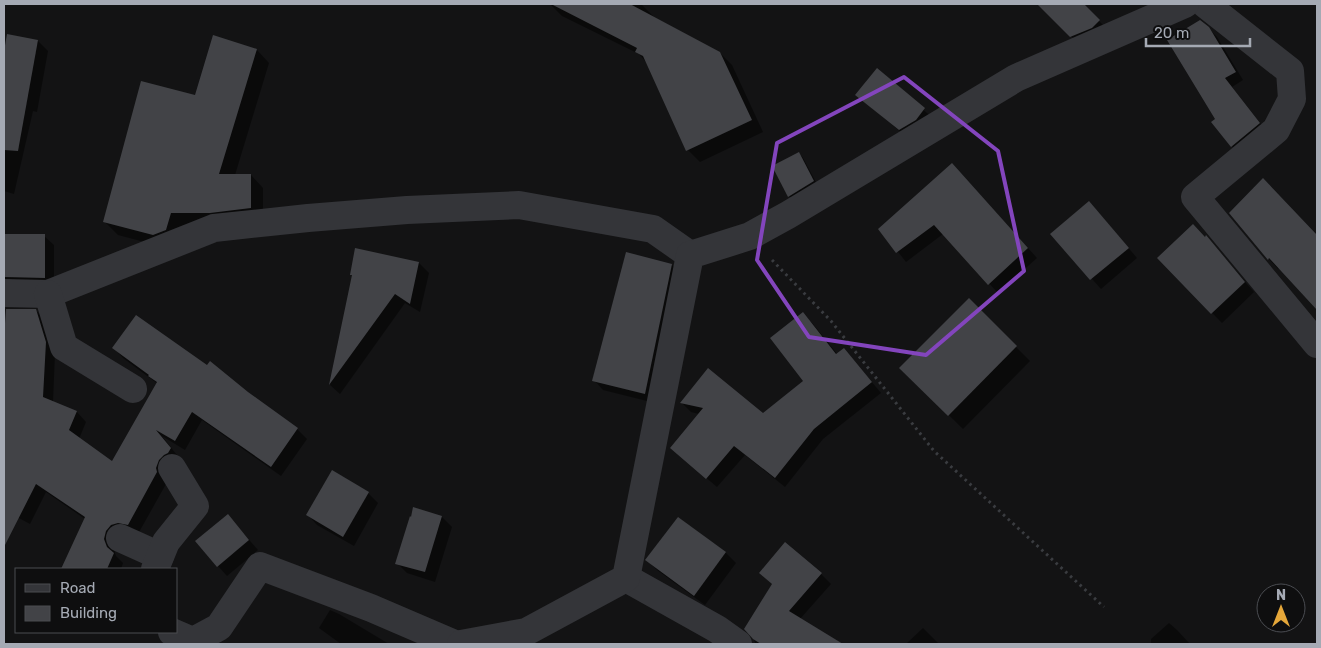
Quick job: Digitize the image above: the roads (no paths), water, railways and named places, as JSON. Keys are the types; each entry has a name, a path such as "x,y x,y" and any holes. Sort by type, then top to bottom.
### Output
{"street":[{"path":"690,255 750,236 1016,78 1185,4"},
{"path":"1206,4 1290,71 1292,99 1276,130 1195,197 1317,344"},
{"path":"4,293 48,294 214,228 407,210 519,206 653,229 690,255"},
{"path":"461,644 530,638 626,578 690,255"},
{"path":"48,294 64,347 133,389"},
{"path":"120,538 158,562 166,542 195,506 172,468"},
{"path":"174,633 193,641 219,627 260,566 371,608 455,644"},
{"path":"626,578 738,644"}]}
